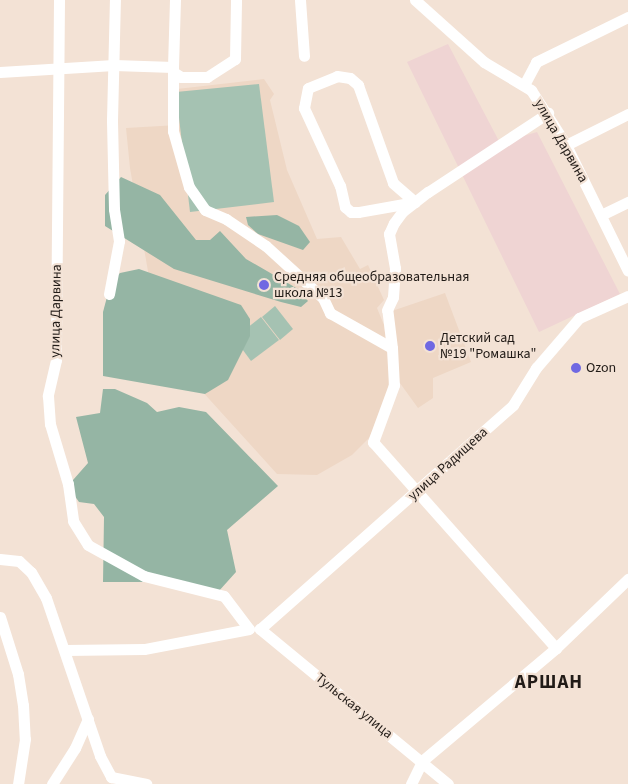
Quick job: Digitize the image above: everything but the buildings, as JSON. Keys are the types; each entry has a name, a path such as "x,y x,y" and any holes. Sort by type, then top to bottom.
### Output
{"street":[{"name":"улица Дарвина","path":"59,0 56,360 48,396 50,424 68,484 73,521 88,544 144,576 224,596 254,629"},
{"path":"109,294 118,241 114,209 115,0"},
{"path":"175,0 174,131 188,187 205,210 226,219 266,246 324,298 330,313 392,348"},
{"path":"0,72 114,64 173,69 181,77 207,77 235,59 236,0"},
{"path":"300,0 304,56"},
{"name":"улица Дарвина","path":"415,0 484,62 531,90 548,113 566,145 628,272"},
{"path":"524,85 536,62 628,17"},
{"path":"337,76 354,81 394,183 416,202 358,212 351,212 345,207 340,186 304,108 308,88 337,76"},
{"path":"548,113 402,212 389,234 395,268 393,302 387,310 394,385 373,442 419,491 556,648"},
{"path":"566,145 628,114"},
{"path":"601,215 628,202"},
{"name":"улица Радищева","path":"254,629 419,491 513,405 536,368 579,318 628,296"},
{"path":"0,559 19,561 32,572 46,598 88,719 111,777 146,784"},
{"path":"411,784 422,761 556,648 628,579"},
{"path":"0,617 18,674 24,705 24,739 18,784"},
{"path":"65,650 144,650 254,629"},
{"name":"Тульская улица","path":"254,629 422,761 448,784"},
{"path":"52,784 75,748 88,719"}],"shaded area":[{"path":"448,44 500,143 537,132 620,294 539,332 407,62"},
{"name":"Средняя общеобразовательная школа №13","path":"264,79 274,94 270,100 287,170 317,239 341,237 360,269 368,265 384,300 377,308 384,325 390,376 385,405 369,438 352,455 317,475 277,474 161,346 130,168 126,128 178,125 177,89"},
{"name":"Детский сад №19 \"Ромашка\"","path":"445,293 471,362 433,378 433,398 418,408 397,379 389,312"}],"green space":[{"path":"259,84 274,202 190,212 176,92"},
{"path":"121,177 160,195 196,240 210,240 220,231 246,259 298,289 308,301 301,307 174,269 105,226 105,195"},
{"path":"277,215 299,226 310,242 303,250 258,234 248,225 246,217"},
{"path":"139,269 241,305 250,319 250,336 228,380 205,394 103,376 103,312 111,282 120,273"},
{"path":"275,306 293,329 280,340 262,317"},
{"path":"261,317 279,340 251,361 234,338"},
{"path":"103,389 115,389 147,403 157,412 179,407 206,412 278,486 227,530 236,572 218,592 171,582 103,582 104,517 94,504 79,502 72,492 73,480 88,463 76,417 100,413"}],"place":[{"name":"Средняя общеобразовательная школа №13","path":"264,285"},
{"name":"Детский сад №19 \"Ромашка\"","path":"430,346"},
{"name":"Ozon","path":"576,368"}],"district":[{"name":"АРШАН","path":"549,683"}]}
